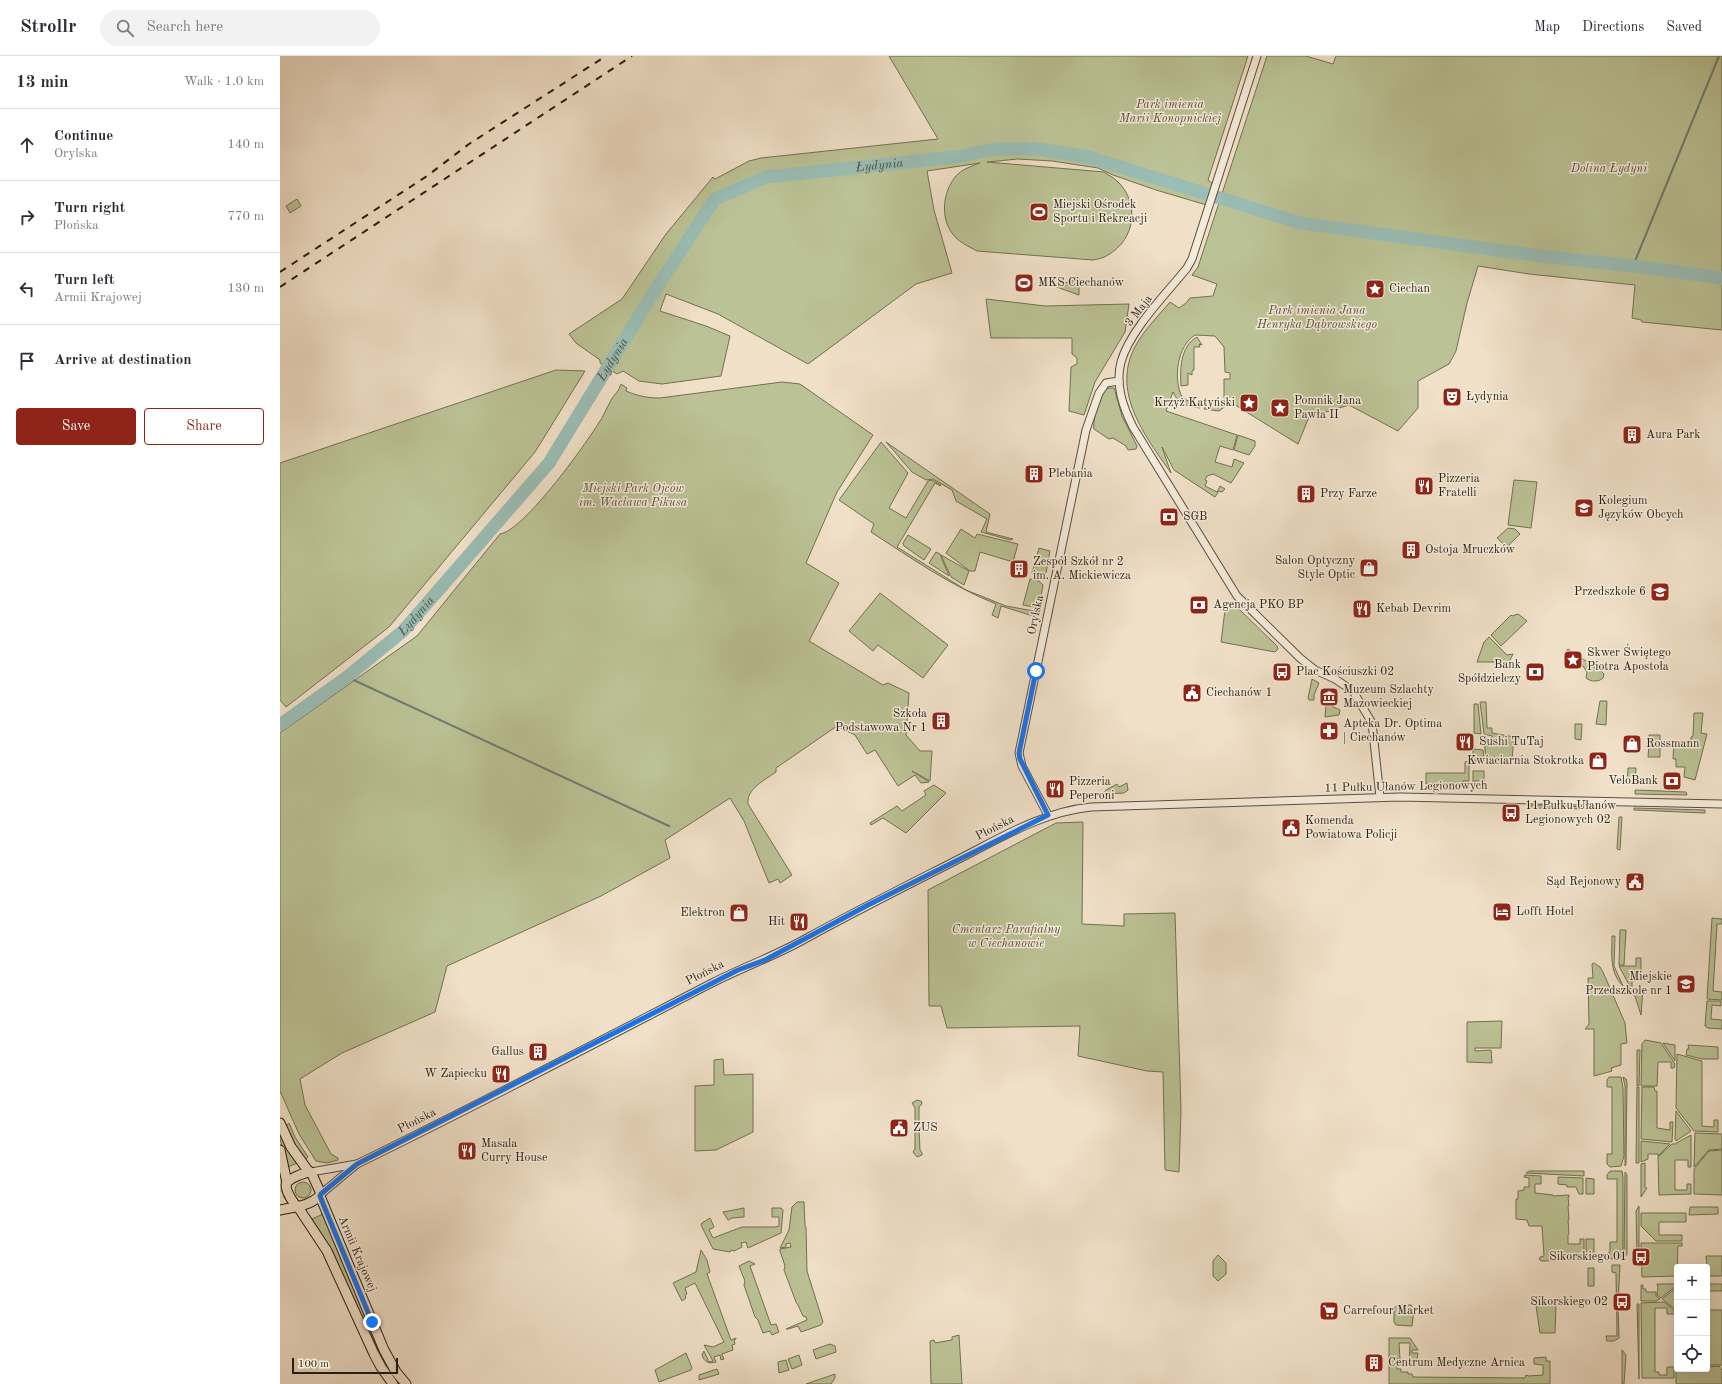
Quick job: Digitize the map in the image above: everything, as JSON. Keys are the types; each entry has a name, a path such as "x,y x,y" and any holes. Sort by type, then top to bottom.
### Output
{"main road":[{"name":"Armii Krajowej","path":"280,1123 291,1147 310,1172 321,1195 384,1350 396,1372 406,1384"},
{"name":"Armii Krajowej","path":"280,1150 284,1186 328,1251 374,1354 393,1384"},
{"path":"284,1186 297,1176 310,1172"},
{"path":"280,1210 310,1203 321,1195"}],"street":[{"name":"3 Maja","path":"1257,56 1208,213 1192,259 1187,268 1133,335 1121,362 1119,381 1124,410 1133,427 1237,596 1287,647 1315,670 1335,679 1353,691 1372,723 1380,797"},
{"name":"Orylska","path":"1048,815 1022,766 1019,753 1086,430 1099,393 1106,383 1119,381"},
{"name":"11 Pułku Ułanów Legionowych","path":"1091,807 1380,797 1490,797 1722,804"},
{"name":"Płońska","path":"321,1195 357,1164 738,970 765,960 868,905 1048,815 1066,810 1091,807"},
{"name":"Płońska","path":"310,1172 357,1164"}],"green space":[{"name":"Park imienia Marii Konopnickiej","path":"889,56 1248,56 1208,180 1216,186 1210,206 1156,190 1113,175 1098,168 1052,161 1018,159 987,162 1104,172 1115,180 1124,190 1129,199 1132,209 1132,220 1124,240 1117,248 1105,257 1093,260 977,251 954,236 948,227 945,204 948,189 956,176 964,170 980,163 927,171 934,210 952,273 916,284 808,364 718,314 666,294 660,311 706,326 730,336 721,376 662,384 639,381 623,371 617,374 600,363 600,360 576,343 569,334 622,299 666,234 713,177 715,179 749,161 761,158 938,139"},
{"name":"Dolina Łydyni","path":"1267,56 1306,56 1333,64 1336,56 1722,56 1722,330 1642,322 1641,320 1632,318 1635,285 1529,274 1478,266 1467,303 1456,351 1449,364 1418,381 1418,408 1398,431 1349,405 1309,417 1298,444 1224,398 1224,379 1230,379 1230,373 1225,372 1224,347 1215,336 1195,335 1184,347 1178,363 1177,372 1179,390 1182,397 1198,404 1200,408 1184,404 1178,400 1173,392 1166,411 1237,435 1233,450 1220,446 1215,462 1232,467 1234,459 1244,463 1231,483 1213,474 1207,476 1205,486 1217,492 1220,486 1225,489 1222,492 1219,491 1215,497 1174,470 1162,447 1171,473 1151,444 1134,412 1129,396 1127,379 1129,362 1140,339 1152,322 1170,302 1179,308 1190,298 1213,296 1217,284 1192,275 1198,267"},
{"path":"297,199 301,206 290,213 286,206"},
{"path":"1079,279 1079,295 1054,286"},
{"path":"986,299 1045,306 1129,304 1125,332 1095,382 1084,415 1069,411 1071,367 1077,364 1077,358 1072,354 1072,338 991,338"},
{"path":"1197,337 1202,345 1199,344 1200,347 1194,347 1194,370 1192,371 1192,375 1188,373 1188,385 1181,386 1181,366 1184,352 1191,341"},
{"path":"556,370 585,371 535,452 389,627 286,707 280,700 280,463"},
{"name":"Miejski Park Ojców im. Wacława Pikusa","path":"782,382 800,384 873,435 837,492 806,563 839,583 809,641 883,685 888,683 909,693 906,735 920,751 932,751 930,781 912,771 929,782 921,783 915,775 898,786 875,750 867,754 855,735 837,726 776,768 776,772 753,789 748,799 748,804 792,875 780,883 778,879 769,883 744,821 730,798 665,840 670,858 601,896 447,966 435,1012 342,1053 300,1079 305,1105 331,1154 338,1158 338,1160 327,1163 316,1161 299,1134 280,1091 280,733 417,636 500,534 511,529 524,518 556,482 596,428 621,384 627,388 626,391 630,393 660,398"},
{"path":"1108,388 1114,388 1122,416 1137,446 1136,449 1128,450 1126,446 1113,438 1109,439 1094,429 1094,420 1098,407 1105,390"},
{"path":"1222,401 1227,403 1227,405 1219,411 1204,409 1206,406"},
{"path":"1238,435 1255,441 1255,446 1249,455 1234,450"},
{"path":"881,442 908,473 889,508 906,518 928,481 932,480 941,485 940,486 935,483 897,547 966,590 1006,606 1034,611 1033,616 1001,606 998,618 992,615 996,604 979,597 947,580 871,532 874,524 839,500"},
{"path":"886,442 990,514 986,532 1013,539 1010,540 981,532 987,519 956,501 952,490 933,479 926,480 912,472"},
{"path":"1514,480 1537,482 1531,528 1508,525"},
{"path":"1508,528 1515,529 1520,534 1507,547 1497,538"},
{"path":"961,529 975,538 977,534 1018,544 1013,562 980,552 975,571 970,571 946,553"},
{"path":"908,535 931,549 924,560 904,546 903,543"},
{"path":"1039,548 1050,551 1046,573 1041,575 1032,573"},
{"path":"936,552 940,554 949,576 929,563"},
{"path":"941,555 969,571 964,585 951,577"},
{"path":"1030,579 1039,581 1043,585 1039,608 1023,605"},
{"path":"880,593 948,645 923,678 878,645 873,651 849,631"},
{"path":"1233,606 1240,610 1277,646 1278,649 1275,652 1221,642 1225,610"},
{"path":"1518,614 1527,621 1501,646 1491,635 1511,615"},
{"path":"1489,637 1507,655 1513,654 1509,662 1477,662 1484,642"},
{"path":"1568,649 1601,671 1604,674 1603,678 1597,681 1590,680 1586,678 1587,672 1583,666 1577,665 1572,668 1565,664 1565,653"},
{"path":"1312,679 1319,683 1314,695 1314,700 1309,700 1308,698"},
{"path":"1600,701 1607,701 1606,725 1596,724"},
{"path":"1480,702 1486,702 1487,728 1492,728 1492,733 1514,737 1512,759 1486,758 1484,741 1491,742 1492,736 1484,734"},
{"path":"1474,704 1478,704 1481,734 1474,733"},
{"path":"1326,705 1340,710 1339,715 1325,717"},
{"path":"1694,713 1703,713 1701,733 1707,734 1695,780 1684,777 1685,767 1676,767 1676,759 1673,759 1674,741 1691,742 1691,737 1693,736"},
{"path":"1575,724 1582,724 1581,740 1575,739"},
{"path":"1649,735 1660,735 1660,745 1649,744"},
{"path":"1649,746 1660,747 1660,757 1648,757"},
{"path":"1473,749 1483,750 1484,761 1473,761"},
{"path":"1469,761 1469,781 1463,781 1463,784 1426,784 1426,773 1465,773 1465,762"},
{"path":"1628,768 1636,768 1635,784 1627,784"},
{"path":"1473,771 1484,771 1484,781 1473,781"},
{"path":"1127,783 1128,790 1124,793 1103,794 1106,790 1117,784 1119,787"},
{"path":"934,785 946,793 906,833 883,818 871,825 870,823 897,806 902,811 926,795 924,791"},
{"path":"1635,790 1686,792 1687,795 1635,794"},
{"path":"1531,805 1590,807 1590,809 1530,808"},
{"path":"1634,808 1705,810 1705,813 1634,810"},
{"path":"1619,817 1622,817 1620,850 1617,849"},
{"name":"Cmentarz Parafialny w Ciechanowie","path":"1083,822 1082,924 1124,926 1124,914 1175,913 1181,1111 1179,1172 1165,1170 1163,1072 1147,1071 1078,1056 1080,1026 947,1028 941,1006 929,1006 928,890 1056,823"},
{"path":"1712,918 1722,919 1722,924 1717,924 1713,991 1722,992 1722,1000 1707,999"},
{"path":"1620,930 1626,930 1624,965 1619,965"},
{"path":"1612,936 1615,936 1614,966 1623,986 1615,975 1613,969"},
{"path":"1636,958 1641,958 1641,972 1633,972 1632,977 1638,978 1638,980 1632,981 1632,988 1643,989 1641,1015 1635,996 1619,966 1636,966"},
{"path":"1594,963 1600,967 1603,972 1625,1023 1627,1043 1621,1044 1621,1065 1611,1068 1612,1071 1594,1076 1594,1029 1585,1029 1589,1024 1588,978 1593,978 1592,964"},
{"path":"1707,1001 1721,1001 1721,1006 1712,1005 1711,1019 1722,1020 1722,1029 1708,1028 1705,1026"},
{"path":"1502,1021 1501,1048 1475,1048 1475,1051 1491,1050 1492,1063 1467,1062 1467,1022"},
{"path":"1645,1040 1661,1043 1675,1064 1674,1068 1671,1068 1671,1062 1658,1062 1657,1086 1641,1086 1642,1044"},
{"path":"1663,1043 1675,1045 1675,1061"},
{"path":"1688,1045 1718,1047 1718,1059 1702,1059 1686,1055 1687,1049 1689,1049"},
{"path":"1637,1050 1640,1050 1639,1086 1637,1086"},
{"path":"1677,1054 1702,1061 1702,1126 1714,1127 1714,1120 1718,1120 1718,1132 1694,1131 1676,1108"},
{"path":"723,1059 724,1075 753,1074 753,1132 716,1150 695,1151 695,1086 714,1085 714,1060"},
{"path":"1609,1077 1621,1077 1623,1088 1624,1156 1621,1166 1610,1167 1607,1164 1607,1154 1612,1154 1612,1087 1607,1087 1607,1080"},
{"path":"1623,1077 1627,1082 1625,1166 1625,1086"},
{"path":"1637,1087 1639,1087 1639,1163 1636,1163"},
{"path":"1642,1087 1654,1087 1655,1091 1657,1091 1657,1128 1670,1130 1670,1122 1673,1122 1672,1142 1641,1139"},
{"path":"917,1100 921,1101 922,1104 919,1107 919,1125 915,1125 915,1108 912,1103"},
{"path":"1676,1111 1691,1131 1676,1141 1675,1139"},
{"path":"289,1123 295,1137 308,1157 305,1160 294,1145 286,1126"},
{"path":"915,1130 919,1130 920,1150 922,1153 922,1155 917,1157 913,1152 915,1149"},
{"path":"280,1133 285,1145 297,1163 288,1167 280,1139"},
{"path":"1695,1133 1722,1134 1722,1149 1709,1150 1694,1167"},
{"path":"1691,1135 1691,1167 1688,1167 1688,1160 1675,1160 1675,1190 1687,1190 1687,1184 1691,1184 1691,1194 1659,1195 1658,1157 1672,1144 1675,1144"},
{"path":"1641,1141 1670,1144 1658,1156 1658,1154 1648,1154 1648,1159 1641,1162"},
{"path":"1722,1150 1722,1195 1694,1194 1694,1169 1709,1151"},
{"path":"1645,1163 1645,1187 1647,1188 1641,1197 1641,1164"},
{"path":"1529,1171 1584,1171 1584,1176 1526,1173"},
{"path":"1610,1171 1622,1171 1623,1177 1623,1253 1621,1258 1611,1259 1607,1255 1610,1251 1610,1242 1617,1242 1617,1179 1607,1179 1607,1175"},
{"path":"1625,1172 1627,1175 1627,1254 1624,1258"},
{"path":"1525,1175 1541,1176 1541,1184 1535,1184 1535,1193 1553,1196 1569,1195 1568,1244 1580,1244 1580,1239 1584,1239 1584,1260 1541,1261 1539,1259 1540,1257 1544,1256 1542,1226 1529,1226 1527,1220 1516,1219 1516,1199 1518,1199 1518,1191 1524,1190 1524,1187 1529,1187 1529,1178 1524,1177"},
{"path":"1558,1177 1583,1178 1583,1194 1579,1194 1576,1187 1567,1187 1567,1185 1558,1184"},
{"path":"1586,1178 1594,1179 1594,1194 1586,1194"},
{"path":"303,1182 310,1187 311,1190 306,1197 303,1198 296,1193 295,1190 300,1183"},
{"path":"797,1202 804,1202 807,1271 823,1322 821,1325 801,1332 798,1326 786,1329 807,1320 806,1317 803,1316 796,1302 784,1270 785,1266 780,1251 780,1249 791,1247 790,1243 786,1244 786,1247 780,1248 789,1230 792,1207"},
{"path":"1639,1206 1639,1254 1637,1254 1636,1211"},
{"path":"1690,1207 1718,1207 1718,1214 1689,1215"},
{"path":"744,1208 744,1217 732,1218 728,1220 723,1212"},
{"path":"772,1208 781,1208 783,1210 781,1233 748,1248 746,1242 741,1243 742,1247 734,1251 731,1250 730,1252 713,1249 701,1225 710,1218 714,1227 709,1230 713,1238 742,1227 779,1226 779,1217 772,1217"},
{"path":"1641,1213 1686,1213 1686,1222 1659,1222 1659,1235 1682,1235 1682,1241 1656,1241 1641,1226"},
{"path":"323,1214 379,1351 378,1352 330,1248 312,1219"},
{"path":"1586,1239 1594,1239 1594,1260 1586,1260"},
{"path":"1641,1243 1682,1243 1682,1246 1678,1246 1677,1264 1674,1264 1674,1276 1642,1277"},
{"path":"701,1250 707,1260 710,1272 707,1274 731,1340 736,1338 734,1340 735,1344 732,1345 733,1350 722,1354 724,1359 721,1360 720,1355 714,1357 716,1362 713,1363 707,1362 702,1355 704,1351 709,1362 713,1361 704,1345 713,1347 724,1342 695,1283 685,1288 687,1294 685,1295 686,1298 682,1301 673,1283 696,1272"},
{"path":"1218,1255 1226,1263 1226,1274 1218,1281 1213,1276 1213,1261"},
{"path":"1706,1256 1722,1256 1722,1276 1710,1276 1710,1264 1707,1264"},
{"path":"749,1261 755,1264 750,1266 771,1325 776,1324 779,1332 772,1335 770,1331 763,1333 758,1320 755,1317 744,1285 745,1281 739,1266"},
{"path":"1612,1265 1620,1265 1618,1304 1619,1338 1614,1341 1607,1341 1606,1336 1617,1336 1616,1273 1612,1272"},
{"path":"1588,1268 1594,1268 1594,1286 1588,1286"},
{"path":"1657,1284 1674,1284 1674,1287 1661,1298 1657,1295"},
{"path":"1710,1284 1722,1284 1722,1291 1710,1291"},
{"path":"1641,1285 1643,1285 1643,1289 1646,1289 1646,1292 1656,1292 1656,1296 1660,1299 1656,1301 1641,1301"},
{"path":"1674,1289 1674,1308 1662,1299"},
{"path":"1664,1302 1674,1310 1674,1314 1667,1314 1667,1308 1655,1308 1655,1372 1659,1372 1659,1375 1667,1375 1667,1367 1674,1367 1674,1378 1642,1378 1641,1303"},
{"path":"1637,1304 1639,1304 1639,1379"},
{"path":"1398,1305 1411,1305 1414,1309 1412,1326 1396,1325 1394,1322 1394,1308"},
{"path":"1556,1305 1555,1333 1540,1333 1536,1306"},
{"path":"1710,1310 1722,1310 1722,1365 1710,1365"},
{"path":"959,1335 962,1384 931,1384 930,1341 934,1340 935,1343 952,1340 952,1337"},
{"path":"1389,1338 1410,1338 1418,1350 1412,1350 1412,1353 1418,1353 1417,1359 1411,1366 1409,1366 1410,1343 1399,1343 1400,1359 1397,1359 1397,1369 1401,1369 1401,1372 1408,1372 1408,1374 1412,1374 1413,1377 1525,1378 1526,1375 1543,1375 1543,1365 1534,1364 1534,1358 1546,1357 1546,1361 1550,1361 1550,1384 1389,1384"},
{"path":"830,1344 835,1346 836,1352 816,1359 813,1350"},
{"path":"1622,1350 1626,1355 1624,1384 1622,1384"},
{"path":"686,1353 692,1368 691,1370 659,1382 655,1370"},
{"path":"799,1355 802,1365 792,1369 788,1359"},
{"path":"786,1360 789,1370 779,1373 778,1362"},
{"path":"1719,1366 1722,1370 1722,1384 1676,1384 1676,1372 1710,1372 1710,1367"},
{"path":"717,1369 719,1374 699,1380 699,1375"},
{"path":"835,1374 835,1378 831,1384 806,1384 827,1377"}],"waterway":[{"path":"1633,266 1719,56"},
{"name":"Łydynia","path":"280,725 347,677 403,631 549,463 655,290 715,199 766,177 956,157 995,149 1038,149 1088,157 1300,223 1540,256 1633,266 1722,278"},
{"path":"347,677 669,826"}],"railway":[{"path":"280,272 427,176 469,144 606,56"},
{"path":"280,287 632,56"}],"place":[{"name":"Miejski Ośrodek Sportu i Rekreacji","path":"1039,212"},
{"name":"MKS Ciechanów","path":"1024,283"},
{"name":"Ciechan","path":"1375,289"},
{"name":"Łydynia","path":"1452,397"},
{"name":"Krzyż Katyński","path":"1249,403"},
{"name":"Pomnik Jana Pawła II","path":"1280,408"},
{"name":"Aura Park","path":"1632,435"},
{"name":"Plebania","path":"1034,474"},
{"name":"Pizzeria Fratelli","path":"1424,486"},
{"name":"Przy Farze","path":"1306,494"},
{"name":"Kolegium Języków Obcych","path":"1584,508"},
{"name":"SGB","path":"1169,517"},
{"name":"Ostoja Mruczków","path":"1411,550"},
{"name":"Salon Optyczny Style Optic","path":"1369,568"},
{"name":"Zespół Szkół nr 2 im. A. Mickiewicza","path":"1019,569"},
{"name":"Przedszkole 6","path":"1660,592"},
{"name":"Agencja PKO BP","path":"1199,605"},
{"name":"Kebab Devrim","path":"1362,609"},
{"name":"Skwer Świętego Piotra Apostoła","path":"1573,660"},
{"name":"Plac Kościuszki 02","path":"1282,672"},
{"name":"Bank Spółdzielczy","path":"1535,672"},
{"name":"Ciechanów 1","path":"1192,693"},
{"name":"Muzeum Szlachty Mazowieckiej","path":"1329,697"},
{"name":"Szkoła Podstawowa Nr 1","path":"941,721"},
{"name":"Apteka Dr. Optima | Ciechanów","path":"1329,731"},
{"name":"Sushi TuTaj","path":"1465,742"},
{"name":"Rossmann","path":"1632,744"},
{"name":"Kwiaciarnia Stokrotka","path":"1598,761"},
{"name":"VeloBank","path":"1672,781"},
{"name":"Pizzeria Peperoni","path":"1055,789"},
{"name":"11 Pułku Ułanów Legionowych 02","path":"1511,813"},
{"name":"Komenda Powiatowa Policji","path":"1291,828"},
{"name":"Sąd Rejonowy","path":"1635,882"},
{"name":"Lofft Hotel","path":"1502,912"},
{"name":"Elektron","path":"739,913"},
{"name":"Hit","path":"799,922"},
{"name":"Miejskie Przedszkole nr 1","path":"1686,984"},
{"name":"Gallus","path":"538,1052"},
{"name":"W Zapiecku","path":"501,1074"},
{"name":"ZUS","path":"899,1128"},
{"name":"Masala Curry House","path":"467,1151"},
{"name":"Sikorskiego 01","path":"1641,1257"},
{"name":"Sikorskiego 02","path":"1622,1302"},
{"name":"Carrefour Market","path":"1329,1311"},
{"name":"Centrum Medyczne Arnica","path":"1374,1363"}],"route":[{"path":"372,1322 320,1196 321,1194 357,1164 608,1038 738,970 765,960 868,905 1048,815 1022,766 1019,753 1036,671"}],"park label":[{"name":"Park imienia Jana Henryka Dąbrowskiego","path":"1317,318"}]}
